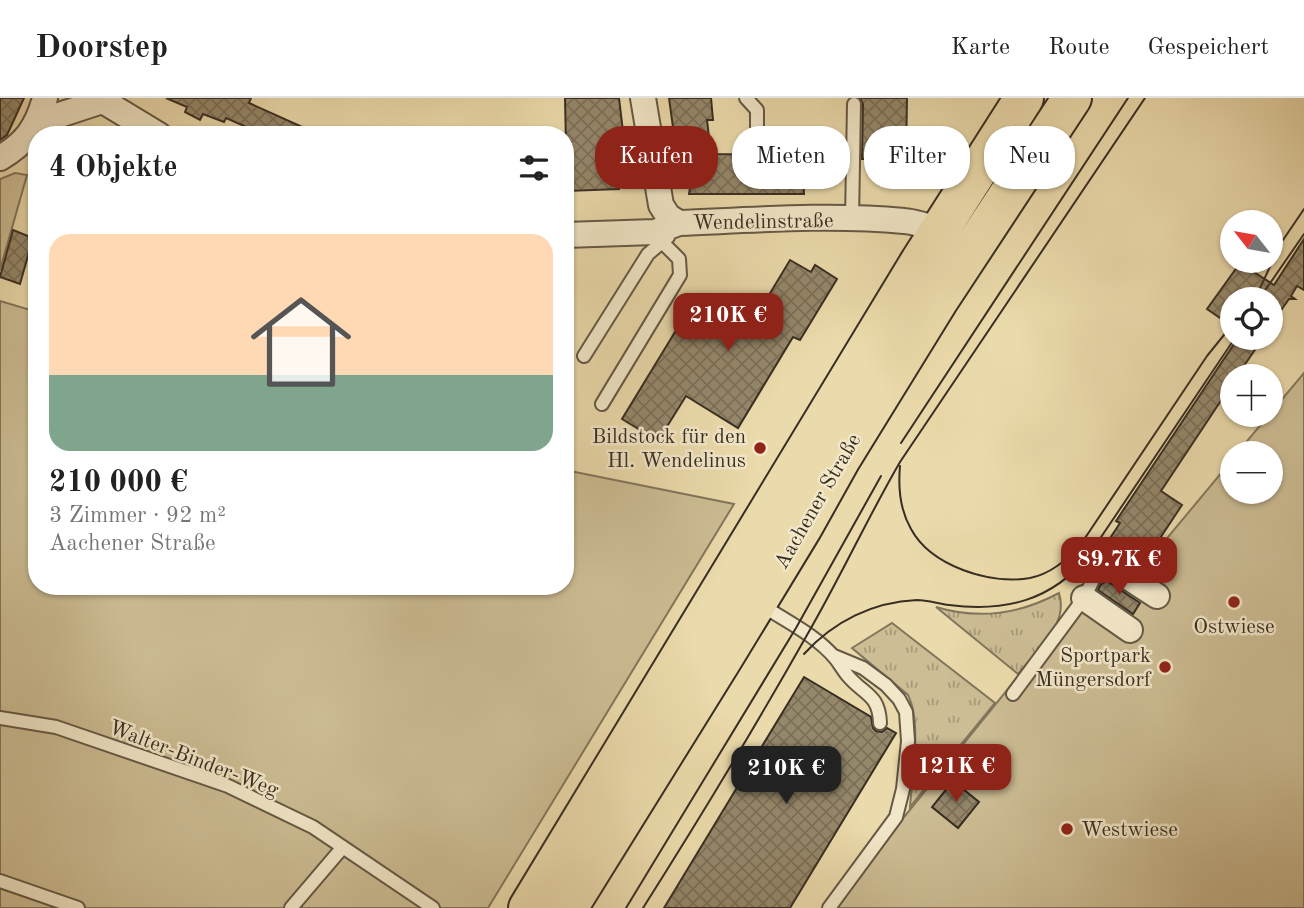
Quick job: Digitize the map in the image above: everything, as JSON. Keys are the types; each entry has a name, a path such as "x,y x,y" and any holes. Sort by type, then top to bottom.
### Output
{"main road":[{"name":"Aachener Straße","path":"568,908 939,229 1024,98"},
{"name":"Aachener Straße","path":"528,908 728,617 841,459 951,281 1072,98"}],"street":[{"path":"35,126 45,98"},
{"name":"Wendelinstraße","path":"643,98 661,205 668,216 679,223 852,219 906,221 939,229"},
{"path":"38,122 99,100 144,126"},
{"path":"0,158 15,150 28,134"},
{"path":"951,281 939,229 1005,200"},
{"path":"574,235 654,232 679,223"},
{"path":"1098,570 1103,561 1157,596"},
{"path":"1084,597 1130,630"}],"lane":[{"path":"747,98 757,110 757,126"},
{"path":"852,219 854,104"},
{"path":"584,356 649,254 663,243 679,223"},
{"path":"602,404 680,275 679,259 663,243"},
{"path":"1013,694 1084,597 1098,570"},
{"path":"728,617 807,635 834,656 863,668 886,685 899,699 906,712 908,741 903,789 895,817 829,908"},
{"path":"834,656 848,677 875,702 879,708 880,723"},
{"name":"Walter-Binder-Weg","path":"0,718 56,727 228,786 313,827 433,908"},
{"path":"291,908 343,847"},
{"path":"0,881 78,908"}],"green space":[{"path":"15,173 27,175 0,270 0,179"},
{"path":"0,301 28,309 28,595 574,595 574,472 734,504 488,908 0,908"},
{"name":"Sportpark Müngersdorf","path":"1304,373 1304,908 837,908 900,822 1055,631 1081,589 1144,566 1220,474 1220,504 1283,504 1283,441 1247,441 1259,427 1283,427 1283,398"},
{"path":"1059,593 1061,605 1055,626 1018,674 936,607 968,613 999,613 1029,606"},
{"path":"892,623 995,703 910,807 915,720 908,695 852,648"}],"building":[{"path":"0,98 24,98 7,135 0,140"},
{"path":"166,98 251,98 249,103 300,126 244,126 226,118 224,122 203,114 200,120 185,112 187,107"},
{"path":"565,98 619,98 622,126 595,126 595,189 619,189 574,191 574,126 566,126"},
{"path":"669,98 711,98 713,120 707,120 708,126 673,126"},
{"path":"860,98 907,98 907,126 864,126 862,159 863,104"},
{"path":"718,154 732,154 732,189 804,189 804,194 689,194 690,189 718,189"},
{"path":"13,230 28,236 28,256 20,284 0,277"},
{"path":"1304,239 1304,290 1297,286 1291,296 1295,299 1289,299 1283,308 1283,287 1223,287 1233,273 1255,273 1274,285"},
{"path":"790,260 811,272 815,265 837,279 800,340 793,337 738,428 686,396 658,441 622,419 697,296 733,318 735,315 751,325"},
{"path":"1220,291 1220,318 1207,309"},
{"path":"1230,350 1255,350 1245,364 1221,364"},
{"path":"1220,365 1220,402 1161,491 1182,505 1141,567 1157,578 1105,546 1120,523 1116,521"},
{"path":"1107,581 1140,603 1133,614 1098,590 1101,584"},
{"path":"804,677 871,717 876,731 882,732 887,728 896,733 790,908 664,908"},
{"path":"953,781 979,802 958,828 932,807"}],"tram line":[{"path":"901,443 1128,98"},
{"path":"643,908 727,772 819,614 900,462 1145,98"},
{"path":"1261,287 1281,243 1304,209"},
{"path":"1267,287 1304,234"},
{"path":"900,466 904,514 920,542 932,553 947,563 980,575 1014,579 1030,578 1044,573 1063,562 1079,547 1220,340"},
{"path":"804,654 841,623 870,609 917,600 989,607 1026,600 1059,583 1075,571 1089,555 1227,350"},
{"path":"626,908 796,628 881,476"}],"place":[{"name":"Bildstock für den Hl. Wendelinus","path":"760,448"},
{"name":"Ostwiese","path":"1234,602"},
{"name":"Sportpark Müngersdorf","path":"1165,667"},
{"name":"Westwiese","path":"1067,829"}]}
